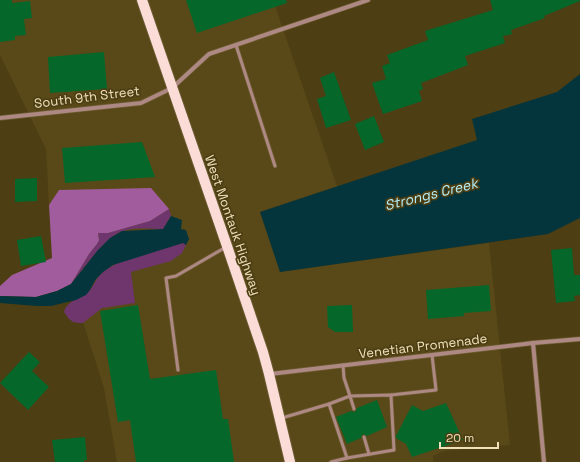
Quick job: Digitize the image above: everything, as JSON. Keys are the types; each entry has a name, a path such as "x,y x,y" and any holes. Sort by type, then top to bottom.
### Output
{"main road":[{"name":"West Montauk Highway","path":"142,0 227,246 269,374 290,462"}],"street":[{"name":"South 9th Street","path":"0,118 141,103 172,88 209,54 368,0"},
{"name":"Venetian Promenade","path":"269,374 533,343 580,339"},
{"path":"533,343 544,462"}],"lane":[{"path":"236,45 275,166"},
{"path":"178,370 166,278 176,276 227,246"},
{"path":"279,418 329,404 350,396 391,395 436,390 432,355"},
{"path":"343,365 344,378 354,409"},
{"path":"331,462 394,450 391,395"},
{"path":"329,404 347,458"},
{"path":"364,437 369,454"}],"shaded area":[{"path":"0,0 273,0 337,186 260,212 280,272 489,243 510,445 444,451 433,456 433,462 117,462 104,388 71,284 108,233 150,221 169,209 59,190 49,205 46,149 0,55"},
{"path":"151,188 169,209 150,221 108,233 98,233 99,240 97,244 89,254 71,284 57,291 36,297 0,296 0,286 12,275 52,258 49,205 59,190"},
{"path":"169,209 171,216 163,229 128,230 116,234 109,239 71,284 89,254 97,244 99,236 97,232 108,233 150,221"},
{"path":"183,243 186,245 182,253 171,261 131,272 135,303 102,308 83,323 73,322 64,312 71,302 89,291 100,275 109,268 129,259"}],"water":[{"name":"Strongs Creek","path":"580,74 580,218 548,234 280,272 260,212 477,140 472,119 557,92"},
{"path":"171,216 182,220 181,229 186,230 189,239 186,245 183,243 113,265 96,279 86,295 76,300 51,306 0,303 0,296 36,297 57,291 71,284 98,250 110,238 122,231 163,229"}],"building":[{"path":"0,0 12,0 12,3 30,1 32,18 24,19 26,35 15,36 15,40 0,42"},
{"path":"186,0 286,0 287,3 197,33"},
{"path":"490,0 580,1 544,16 545,18 511,30 512,34 503,36 505,43 465,56 468,65 421,83 423,89 419,91 422,101 383,114 372,83 386,79 382,66 390,63 387,55 428,40 425,31 493,10"},
{"path":"104,52 107,89 50,93 48,57"},
{"path":"334,72 351,120 326,128 317,99 326,96 320,78"},
{"path":"374,116 384,142 365,150 355,124"},
{"path":"142,142 155,177 65,183 62,148"},
{"path":"37,178 37,201 15,202 15,179"},
{"path":"41,236 46,262 21,266 17,240"},
{"path":"572,248 574,275 580,275 580,295 574,296 575,301 556,303 551,250"},
{"path":"489,285 491,311 464,313 464,316 428,319 426,290"},
{"path":"138,305 150,379 216,370 223,419 228,419 234,462 136,462 130,420 118,422 100,311"},
{"path":"352,305 353,332 335,332 328,327 327,306"},
{"path":"29,352 40,362 32,371 49,387 28,410 0,383"},
{"path":"377,400 387,427 367,436 363,434 361,438 347,444 336,417 351,411 355,412 357,408"},
{"path":"446,403 463,440 412,457 406,444 396,438 396,436 412,405 423,411"},
{"path":"85,437 87,460 84,460 84,462 55,462 52,440"}]}
